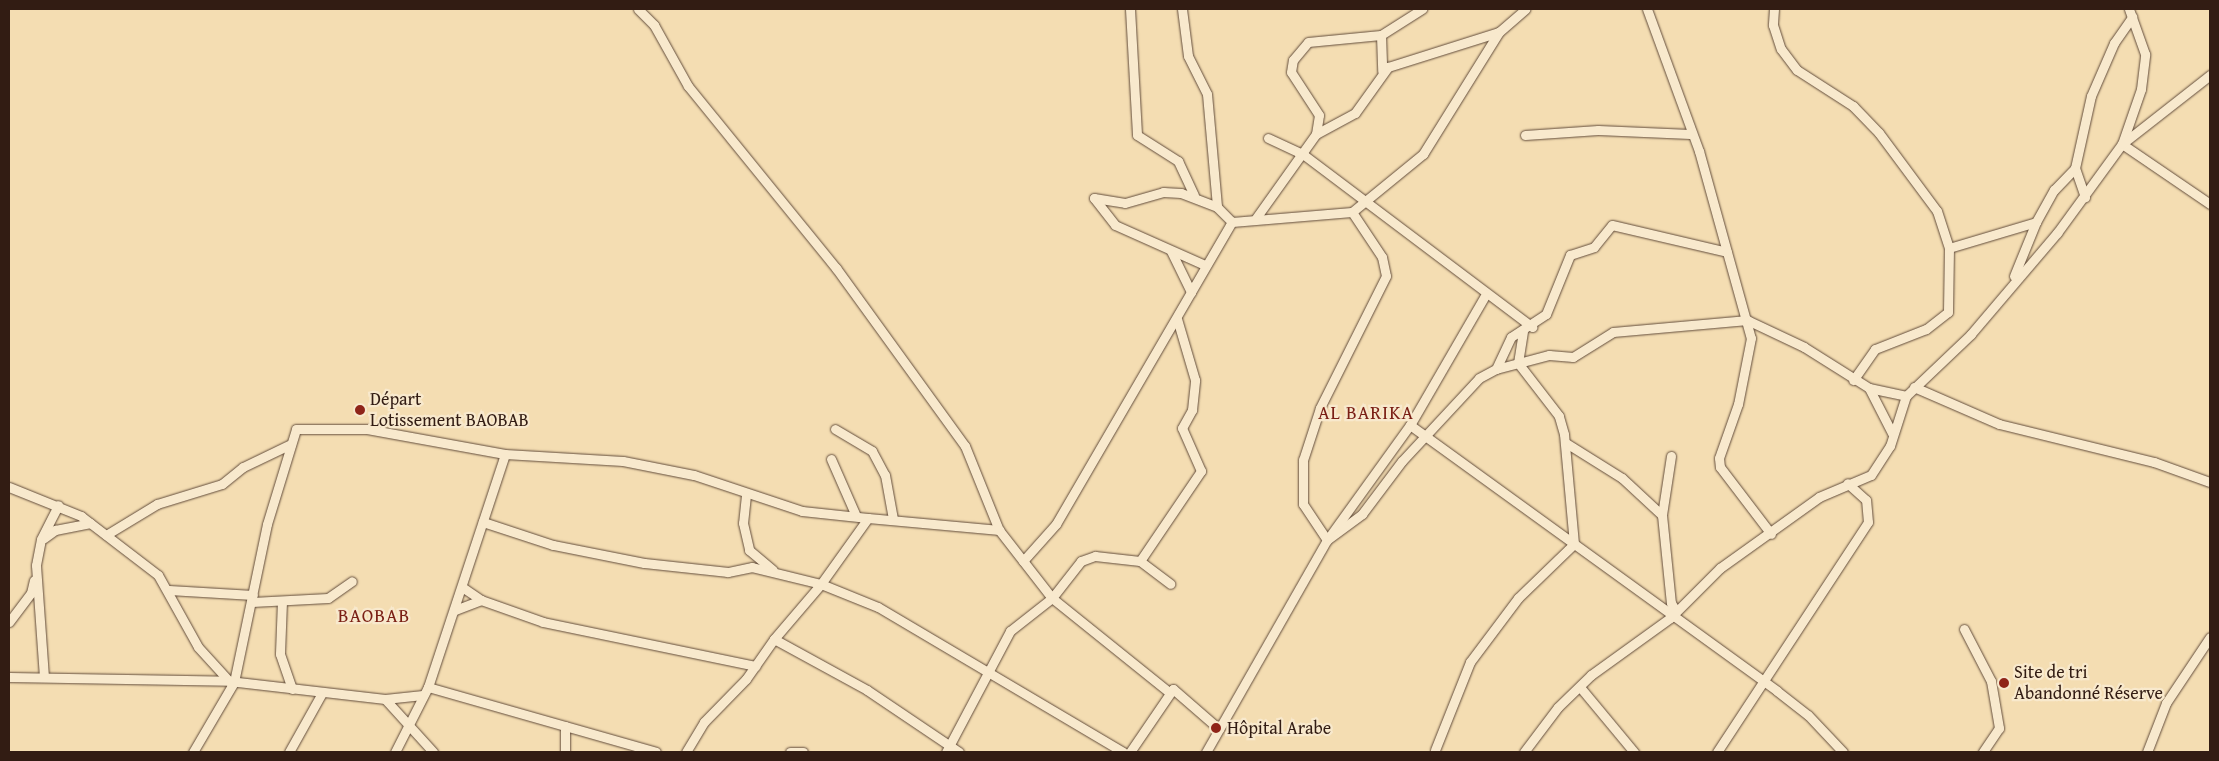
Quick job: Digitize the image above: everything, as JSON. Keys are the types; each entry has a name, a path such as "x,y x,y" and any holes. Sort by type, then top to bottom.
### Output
{"street":[{"path":"638,9 654,25 688,86 836,268 965,446 999,530 1052,598 1169,692 1173,689"},
{"path":"1130,9 1137,135 1178,161 1194,196"},
{"path":"1182,9 1188,56 1207,94 1217,207"},
{"path":"1256,218 1304,155 1316,134 1318,116 1291,72 1293,60 1316,39 1381,35 1422,9"},
{"path":"1023,561 1056,524 1177,319 1205,265 1232,222 1256,218 1352,212 1423,154 1499,32 1524,9"},
{"path":"1640,9 1651,27"},
{"path":"1647,9 1651,27 1690,134 1699,151 1751,338 1745,374 1719,458 1725,476 1771,534"},
{"path":"1774,9 1773,25 1781,49 1797,70 1853,106 1879,133 1937,211 1949,248 1948,312 1926,329 1875,349 1853,380"},
{"path":"1524,752 1558,707 1580,687 1674,614 1720,568 1771,534 1819,497 1847,483 1872,475 1882,463 1906,396 1971,334 2085,197 2122,144 2140,89 2145,54 2130,13"},
{"path":"2011,284 2036,222 2054,190 2075,168 2091,96 2114,43 2130,13"},
{"path":"1382,71 1499,32"},
{"path":"1316,134 1355,113 1382,71 1381,35"},
{"path":"2122,144 2210,75"},
{"path":"1525,135 1598,130 1690,134"},
{"path":"1268,138 1304,155 1362,203 1486,294 1528,329"},
{"path":"2122,144 2210,204"},
{"path":"2075,168 2085,197"},
{"path":"1205,265 1115,225 1094,198 1125,204 1163,192 1194,196 1217,207 1232,222"},
{"path":"1327,540 1304,504 1303,460 1320,408 1386,276 1382,257 1352,212"},
{"path":"1949,248 2036,222"},
{"path":"1496,369 1504,346 1546,314 1570,255 1594,247 1612,225 1727,252"},
{"path":"1171,250 1191,292"},
{"path":"1206,752 1327,540 1410,425 1486,294"},
{"path":"1140,561 1201,471 1182,428 1192,410 1195,380 1177,319"},
{"path":"1327,540 1362,514 1424,436 1479,378 1496,369 1549,356 1573,358 1613,332 1747,320 1804,347 1853,380 1869,388 1906,396"},
{"path":"1518,363 1528,329"},
{"path":"1518,363 1559,416 1566,443 1574,544"},
{"path":"1914,387 1999,424 2154,462 2210,482"},
{"path":"1869,388 1892,433"},
{"path":"1410,425 1674,614 1808,715 1843,752"},
{"path":"193,752 232,682 267,524 296,429 367,429 505,454 623,461 694,475 746,495 802,511 999,530"},
{"path":"835,429 872,451 885,475 893,519"},
{"path":"1566,443 1622,478 1662,515"},
{"path":"106,535 157,504 222,484 243,467 291,444"},
{"path":"395,752 426,691 455,610 505,454"},
{"path":"1671,456 1662,515 1671,602 1674,614"},
{"path":"831,459 856,516"},
{"path":"1717,752 1766,684 1868,522 1866,500 1847,483"},
{"path":"9,486 58,504 90,523 152,570 169,590 198,648 232,682"},
{"path":"746,495 743,523 749,550 778,573"},
{"path":"9,622 31,593 37,571 41,539 58,504"},
{"path":"686,752 704,722 755,666 774,639 821,584 868,518"},
{"path":"483,522 554,545 644,563 728,572 752,567 821,584 878,607 1123,752"},
{"path":"41,539 55,530 90,523"},
{"path":"1425,752 1437,751 1470,662 1518,598 1574,544"},
{"path":"947,749 986,671 1010,631 1052,598 1081,561 1095,556 1140,561 1170,584"},
{"path":"37,571 44,677"},
{"path":"169,590 282,601 328,598 352,581"},
{"path":"462,587 481,600 543,622 755,666"},
{"path":"455,610 481,600"},
{"path":"282,601 280,654 292,688"},
{"path":"1964,628 1991,681 1999,728 1982,752"},
{"path":"2147,752 2166,703 2210,637"},
{"path":"774,639 867,690 947,749 960,752"},
{"path":"9,677 232,682 385,700 426,691 566,726 656,752"},
{"path":"1580,687 1634,752"},
{"path":"1173,689 1219,729"},
{"path":"1130,752 1173,689"},
{"path":"288,752 322,693"},
{"path":"385,700 407,728 433,752"},
{"path":"565,752 566,726"},
{"path":"790,752 803,752"}],"place":[{"name":"Départ Lotissement BAOBAB","path":"360,410"},
{"name":"Site de tri Abandonné Réserve","path":"2004,683"},
{"name":"Hôpital Arabe","path":"1216,728"}],"district":[{"name":"AL BARIKA","path":"1366,413"},
{"name":"BAOBAB","path":"374,616"}]}
